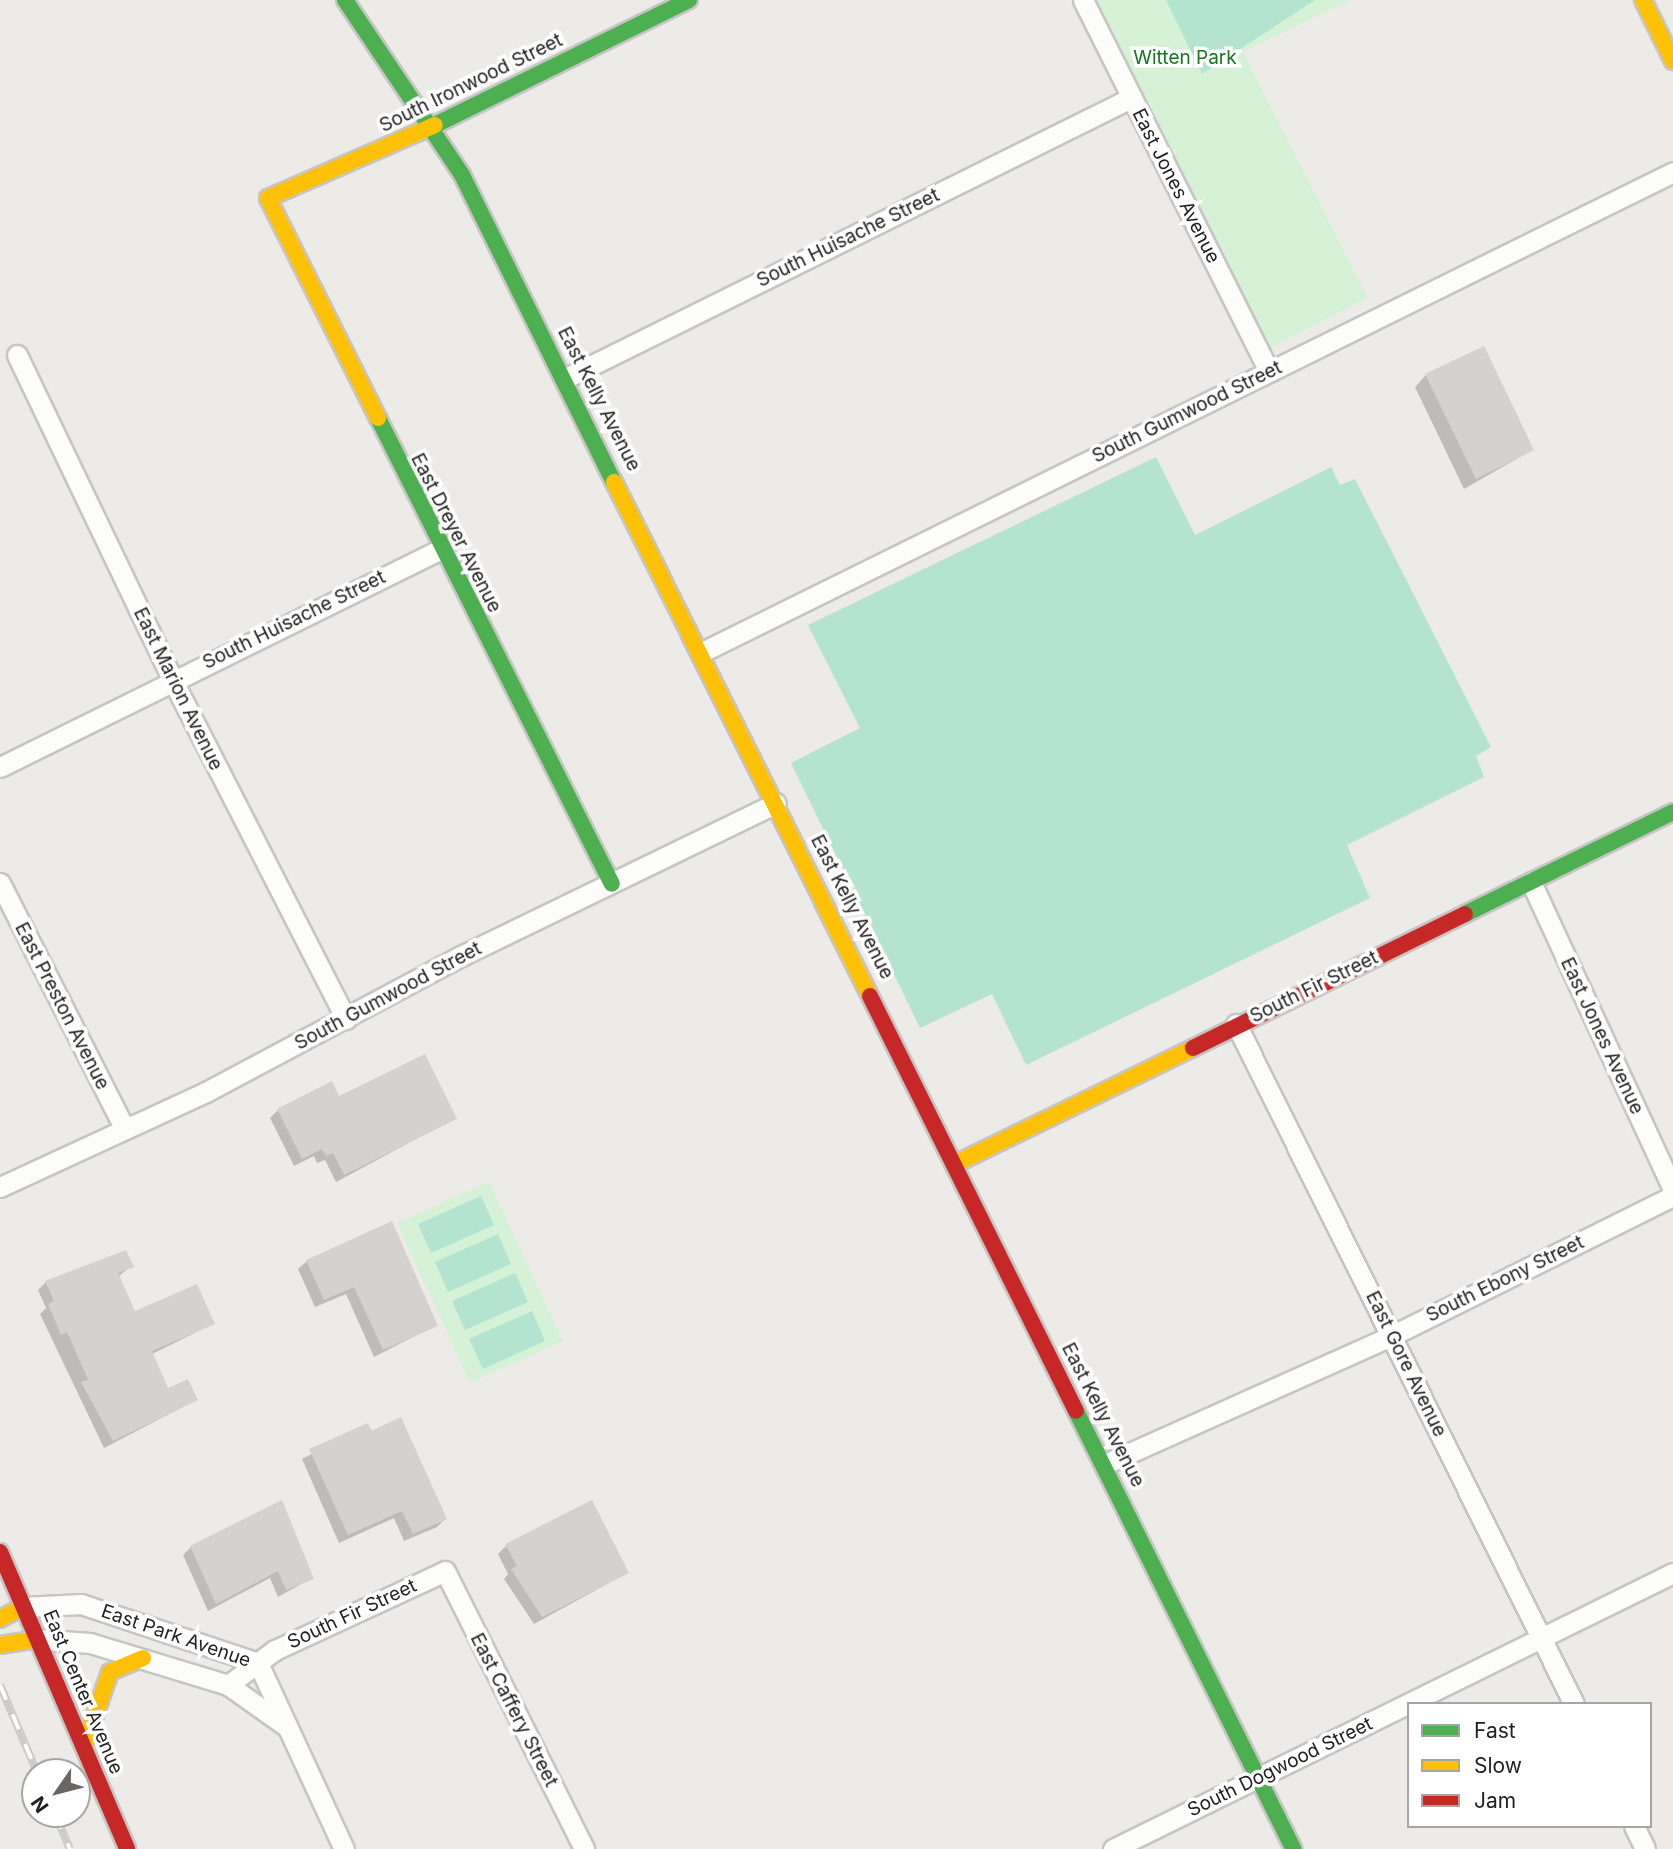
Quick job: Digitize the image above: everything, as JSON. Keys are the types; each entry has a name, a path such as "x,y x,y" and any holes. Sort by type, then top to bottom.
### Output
{"street":[{"name":"East Kelly Avenue","path":"345,0 431,127 566,378 1293,1849"},
{"name":"South Ironwood Street","path":"268,198 431,127 688,0"},
{"name":"East Jones Avenue","path":"1083,0 1269,371"},
{"path":"1643,0 1673,61"},
{"name":"South Huisache Street","path":"566,378 1131,98"},
{"name":"South Gumwood Street","path":"702,652 1673,172"},
{"name":"East Dreyer Avenue","path":"268,198 440,550 612,884"},
{"name":"East Marion Avenue","path":"17,355 172,679 346,1018"},
{"name":"South Huisache Street","path":"0,768 172,679 440,550"},
{"name":"South Gumwood Street","path":"0,1186 125,1129 776,803"},
{"name":"South Fir Street","path":"955,1164 1673,812"},
{"name":"East Jones Avenue","path":"1531,882 1673,1190"},
{"name":"East Preston Avenue","path":"0,883 125,1129"},
{"name":"East Gore Avenue","path":"1237,1024 1573,1702"},
{"name":"South Ebony Street","path":"1105,1464 1392,1335 1673,1196"},
{"name":"East Center Avenue","path":"0,1552 127,1849"},
{"name":"South Fir Street","path":"228,1685 258,1663 445,1571"},
{"name":"East Caffery Street","path":"445,1571 584,1849"},
{"name":"South Dogwood Street","path":"1412,1702 1673,1573"},
{"name":"East Park Avenue","path":"23,1607 81,1604 258,1663 344,1849"},
{"path":"0,1619 23,1607"},
{"path":"0,1645 36,1639"},
{"name":"East Park Avenue","path":"36,1639 90,1643 228,1685 287,1727"},
{"path":"84,1747 110,1672 143,1658"},
{"name":"South Dogwood Street","path":"1113,1849 1407,1705"},
{"path":"1635,1828 1645,1849"}],"green space":[{"name":"Witten Park","path":"1092,0 1351,0 1243,52 1368,298 1267,349"},
{"path":"1166,0 1315,0 1202,74"},
{"path":"1156,457 1195,535 1331,467 1340,485 1355,479 1491,747 1476,756 1484,777 1347,845 1370,898 1026,1065 992,994 920,1028 791,763 860,728 808,625"},
{"path":"489,1181 563,1341 470,1383 397,1223"},
{"path":"481,1196 494,1225 431,1253 418,1224"},
{"path":"498,1234 511,1264 448,1292 435,1262"},
{"path":"515,1273 528,1302 465,1330 452,1301"},
{"path":"532,1311 545,1341 483,1369 469,1339"}],"building":[{"path":"1484,346 1534,450 1476,479 1425,374"},
{"path":"425,1054 457,1119 344,1175 333,1153 326,1156 322,1149 302,1159 277,1109 332,1081 339,1096"},
{"path":"392,1221 438,1326 383,1350 354,1287 324,1300 306,1260"},
{"path":"126,1250 134,1267 118,1273 135,1311 197,1284 215,1324 152,1351 168,1388 188,1379 198,1400 113,1441 81,1382 88,1380 67,1332 61,1335 48,1304 54,1301 45,1281"},
{"path":"401,1417 447,1519 413,1534 402,1511 348,1535 309,1449 368,1423 371,1431"},
{"path":"282,1500 314,1579 286,1590 278,1571 216,1604 190,1546"},
{"path":"592,1500 629,1573 542,1617 511,1569 517,1566 505,1544"}],"railway":[{"path":"0,1685 31,1758"},
{"path":"61,1828 70,1849"}],"traffic: fast":[{"path":"345,0 462,175 614,482"},
{"path":"435,125 689,0"},
{"path":"378,418 612,884"},
{"path":"1465,914 1673,812"},
{"path":"1076,1411 1293,1849"}],"traffic: slow":[{"path":"1643,0 1673,61"},
{"path":"378,418 268,198 435,125"},
{"path":"614,482 870,996"},
{"path":"955,1164 1193,1048"},
{"path":"0,1619 23,1607"},
{"path":"0,1645 36,1639"},
{"path":"84,1747 110,1672 143,1658"}],"traffic: jam":[{"path":"1193,1048 1465,914"},
{"path":"870,996 1076,1411"},
{"path":"0,1552 127,1849"}]}
